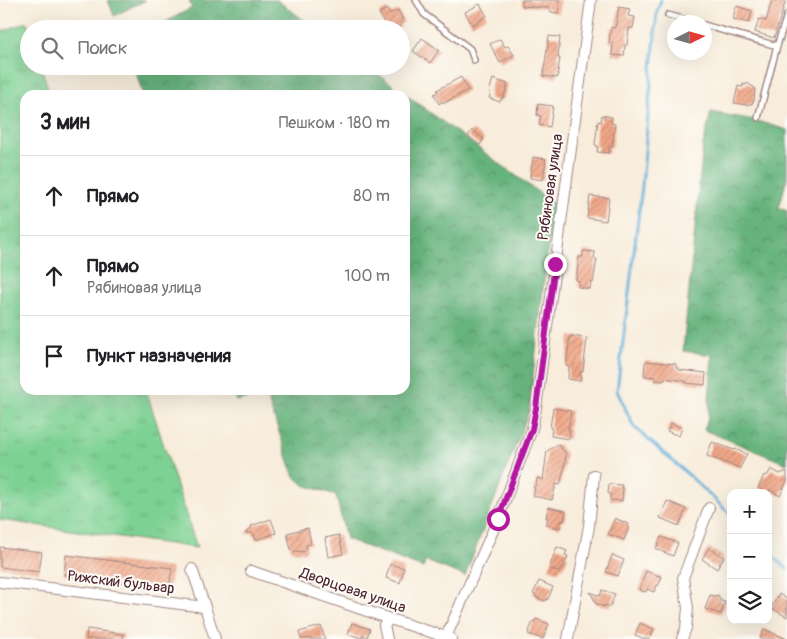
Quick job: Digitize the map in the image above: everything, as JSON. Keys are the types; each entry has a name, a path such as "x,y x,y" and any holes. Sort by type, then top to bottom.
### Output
{"street":[{"name":"Рябиновая улица","path":"449,638 498,519 532,429 591,0"},
{"path":"568,639 589,526 594,475"},
{"path":"682,639 686,628 688,608 683,578 709,508"},
{"path":"192,569 215,639"},
{"name":"Дворцовая улица","path":"251,571 449,638"},
{"name":"Рижский бульвар","path":"0,582 205,607"},
{"path":"387,639 384,625 390,619"}],"lane":[{"path":"416,0 424,14 470,49 474,60"},
{"path":"758,118 787,15"},
{"path":"712,28 777,46"}],"green space":[{"path":"108,0 146,0 114,16"},
{"path":"189,0 277,0 304,20 169,20 192,8"},
{"path":"20,25 20,75 44,75 48,90 20,90 20,395 148,395 197,548 0,520 0,32"},
{"path":"137,75 379,75 400,90 141,90"},
{"path":"410,98 553,203 529,411 465,576 426,561 423,568 346,539 336,495 304,485 294,476 266,395 410,395"},
{"path":"711,112 754,120 787,130 787,178 779,208 787,211 787,464 704,430 708,418 712,355 683,351 703,145"},
{"path":"235,395 262,395 237,401"}],"building":[{"path":"522,0 560,0 559,13 551,12 549,8 522,6"},
{"path":"772,0 786,0 774,38 755,32 759,19 766,21"},
{"path":"480,4 487,16 472,25 465,12"},
{"path":"736,6 752,11 749,23 733,19"},
{"path":"619,7 630,9 628,16 635,17 633,28 629,28 624,56 612,55 613,43 609,42 611,27 615,28"},
{"path":"387,9 390,14 398,10 403,20 382,20 379,13"},
{"path":"549,36 560,37 558,58 560,58 557,78 543,76"},
{"path":"422,38 439,50 430,63 413,51"},
{"path":"500,39 505,47 508,46 514,55 500,63 490,44"},
{"path":"461,77 468,90 439,104 434,94 438,92 437,90"},
{"path":"493,79 508,84 504,97 502,97 500,102 489,98"},
{"path":"747,83 755,88 754,101 752,104 747,105 734,103 738,86 743,87 743,84 746,85"},
{"path":"538,104 553,106 550,127 539,125 541,116 537,115"},
{"path":"602,115 612,117 611,123 615,124 612,147 609,147 609,153 597,152 598,146 595,145 598,121 601,122"},
{"path":"472,130 484,139 480,145 468,136"},
{"path":"533,157 546,159 543,180 530,178"},
{"path":"590,196 609,198 606,221 587,218"},
{"path":"583,251 595,252 594,259 597,259 593,283 591,282 590,289 578,287 579,281 576,280 579,257 583,257"},
{"path":"570,336 587,338 583,372 581,371 580,381 568,379 569,367 566,366"},
{"path":"646,361 676,364 676,368 679,368 679,370 706,373 705,385 664,378 664,381 655,380 655,377 645,376"},
{"path":"553,408 571,411 568,430 570,430 569,439 551,436 552,429 550,428"},
{"path":"671,423 682,428 679,436 667,431"},
{"path":"712,442 747,454 740,468 707,456"},
{"path":"558,444 566,454 560,485 556,484 552,500 533,496 535,490 533,487 536,485 537,478 543,480 547,451"},
{"path":"771,469 780,474 787,471 787,481 780,496 772,491 772,489 758,488 764,475 767,476"},
{"path":"609,484 622,485 622,501 610,500 610,494 608,493"},
{"path":"667,501 686,509 679,526 660,518"},
{"path":"548,507 566,511 560,528 546,525"},
{"path":"615,518 628,524 627,526 629,527 624,540 608,534"},
{"path":"271,519 276,533 256,540 253,533 245,533 251,526"},
{"path":"308,528 311,544 306,545 307,549 304,552 291,550 287,533"},
{"path":"339,535 343,554 328,557 325,538"},
{"path":"661,537 678,543 673,556 656,549"},
{"path":"0,547 42,552 39,572 0,567"},
{"path":"557,547 567,551 565,555 568,556 563,568 561,567 559,572 549,568"},
{"path":"709,548 724,557 717,569 702,559"},
{"path":"66,555 172,568 169,588 64,575"},
{"path":"612,555 624,560 618,576 606,572"},
{"path":"390,564 404,568 400,583 386,578"},
{"path":"646,571 662,577 654,592 647,589 646,592 639,590"},
{"path":"539,581 553,587 548,599 545,601 535,597 536,595 533,594"},
{"path":"602,590 615,594 610,607 605,605 604,607 595,603 590,592 600,596"},
{"path":"779,594 787,599 787,617 772,609"},
{"path":"710,595 718,595 721,601 725,602 721,614 705,609"},
{"path":"536,619 549,624 543,639 528,634 533,621 535,622"},
{"path":"352,623 370,629 367,637 363,635 362,638 348,634"},
{"path":"640,623 654,629 650,639 635,635"},
{"path":"321,626 325,639 301,639 299,632"},
{"path":"87,629 123,634 123,639 86,639"},
{"path":"764,629 787,639 760,639"}],"waterway":[{"path":"661,0 657,11 642,186 617,391 634,427 727,511"},
{"path":"772,555 787,569"}],"route":[{"path":"498,519 532,429 555,264"}]}
